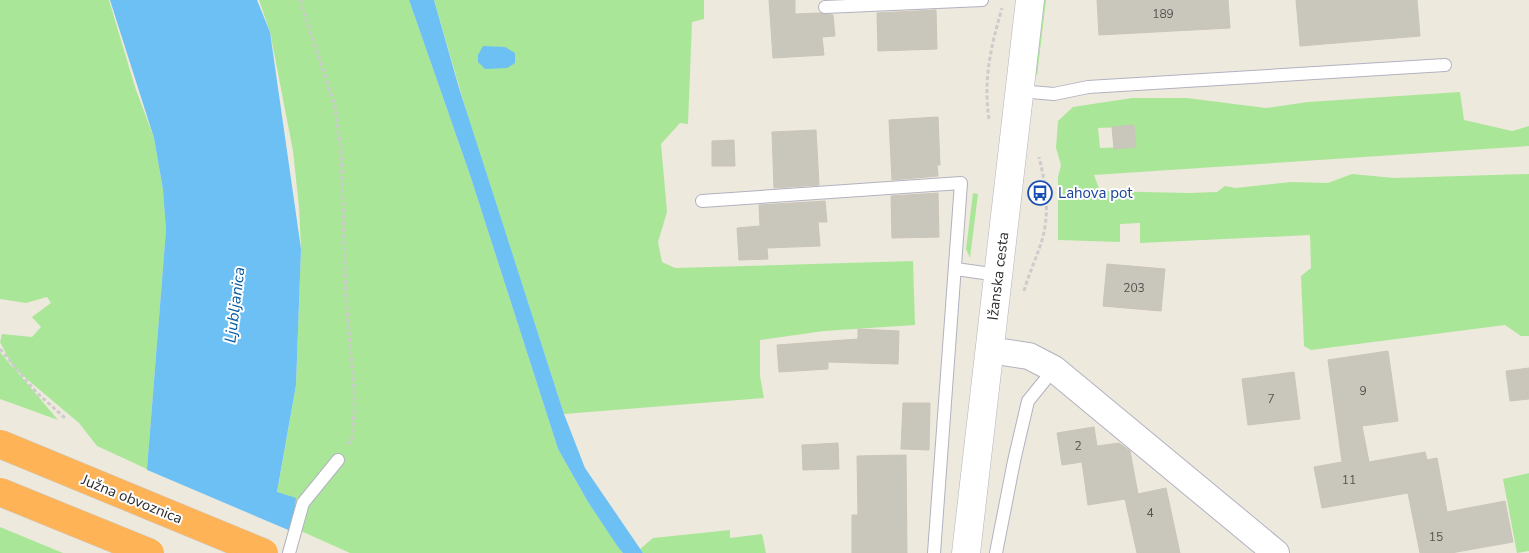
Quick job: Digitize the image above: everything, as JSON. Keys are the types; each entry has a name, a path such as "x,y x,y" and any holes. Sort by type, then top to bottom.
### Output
{"highway":[{"name":"Južna obvoznica","path":"0,444 264,553"},
{"path":"0,492 150,553"}],"main road":[{"name":"Ižanska cesta","path":"966,553 1030,0"}],"street":[{"path":"989,350 1029,356 1054,369 1276,553"}],"lane":[{"path":"825,8 982,0"},
{"path":"1019,91 1054,94 1088,87 1445,65"},
{"path":"702,201 961,183 934,553"},
{"path":"956,269 998,275"},
{"path":"996,553 1028,401 1054,369"},
{"path":"289,553 303,503 338,460"}],"path":[{"path":"300,0 335,106 341,149 346,298 355,401 352,438 338,460"},
{"name":"Ižanska cesta","path":"1022,297 1042,240 1046,222 1047,188 1038,152"},
{"path":"0,350 37,393 65,418"}],"green space":[{"path":"0,0 109,0 135,87 154,138 163,190 166,230 147,469 97,446 79,423 15,369 58,420 0,399 0,352 14,369 0,342 2,334 32,337 41,327 32,317 51,303 47,297 26,303 0,299"},
{"path":"259,0 409,0 470,175 558,449 588,502 623,553 350,553 292,527 277,493 296,385 301,249 299,207 293,151 270,32"},
{"path":"434,0 704,0 704,19 692,22 688,124 680,123 661,144 667,212 658,242 662,262 675,268 913,261 915,325 824,331 760,340 760,376 764,398 564,414 470,124"},
{"path":"1041,0 1046,0 1037,76 1035,71"},
{"path":"1460,92 1464,120 1512,131 1529,126 1529,146 1094,175 1100,191 1217,192 1225,186 1236,188 1291,182 1328,183 1352,174 1394,178 1529,174 1529,336 1521,336 1505,325 1311,350 1304,346 1301,276 1311,268 1310,235 1140,243 1140,223 1120,224 1120,242 1058,240 1058,177 1061,165 1056,148 1058,121 1073,107 1132,98 1187,98 1266,108 1308,102","holes":["1124,127 1125,147 1100,148 1098,128"]},
{"path":"973,193 978,194 970,258 966,249"},
{"path":"1529,473 1529,551 1517,553 1503,479"},
{"path":"0,527 63,553 0,553"},
{"path":"730,530 730,538 762,534 766,553 643,553 640,549 653,538"}],"water":[{"name":"Ljubljanica","path":"110,0 257,0 270,32 301,249 296,385 277,492 296,498 292,527 283,553 122,553 147,469 166,230 163,190 154,138"},
{"path":"409,0 434,0 459,88 564,414 585,468 643,553 623,553 618,547 588,502 558,449 470,175"},
{"path":"483,46 505,47 515,53 515,63 507,68 485,69 478,62 478,55"}],"pier":[{"path":"145,469 293,532 285,553 119,553"}],"building":[{"path":"769,0 795,0 795,14 819,13 833,15 835,36 822,37 824,55 773,58"},
{"path":"1097,0 1228,0 1230,28 1099,35"},
{"path":"1296,0 1417,0 1420,36 1300,46"},
{"path":"936,10 937,49 878,51 877,13"},
{"path":"938,117 940,165 937,165 938,176 892,180 889,120"},
{"path":"1134,125 1136,147 1114,149 1112,127"},
{"path":"816,130 819,185 774,188 772,132"},
{"path":"734,140 735,166 712,166 712,141"},
{"path":"938,193 939,237 892,238 891,196"},
{"path":"825,201 827,222 818,222 820,246 767,248 768,259 739,260 737,228 760,226 759,205"},
{"path":"1107,264 1165,269 1161,311 1103,306"},
{"path":"858,329 899,331 898,364 828,362 828,369 779,372 777,345 858,339"},
{"path":"1388,351 1398,421 1362,426 1369,462 1425,452 1427,460 1437,458 1447,512 1505,501 1513,542 1451,553 1420,553 1408,493 1322,508 1314,467 1342,462 1328,360"},
{"path":"1529,368 1529,399 1510,401 1506,371"},
{"path":"1294,372 1300,419 1248,425 1242,379"},
{"path":"903,403 930,403 929,450 901,449"},
{"path":"1094,427 1097,446 1119,443 1130,451 1138,494 1166,488 1180,553 1137,553 1125,499 1088,505 1082,462 1062,465 1057,433"},
{"path":"838,443 839,469 803,470 802,445"},
{"path":"906,455 907,553 852,553 852,515 858,515 857,456"}],"place":[{"name":"Lahova pot","path":"1040,193"}]}
